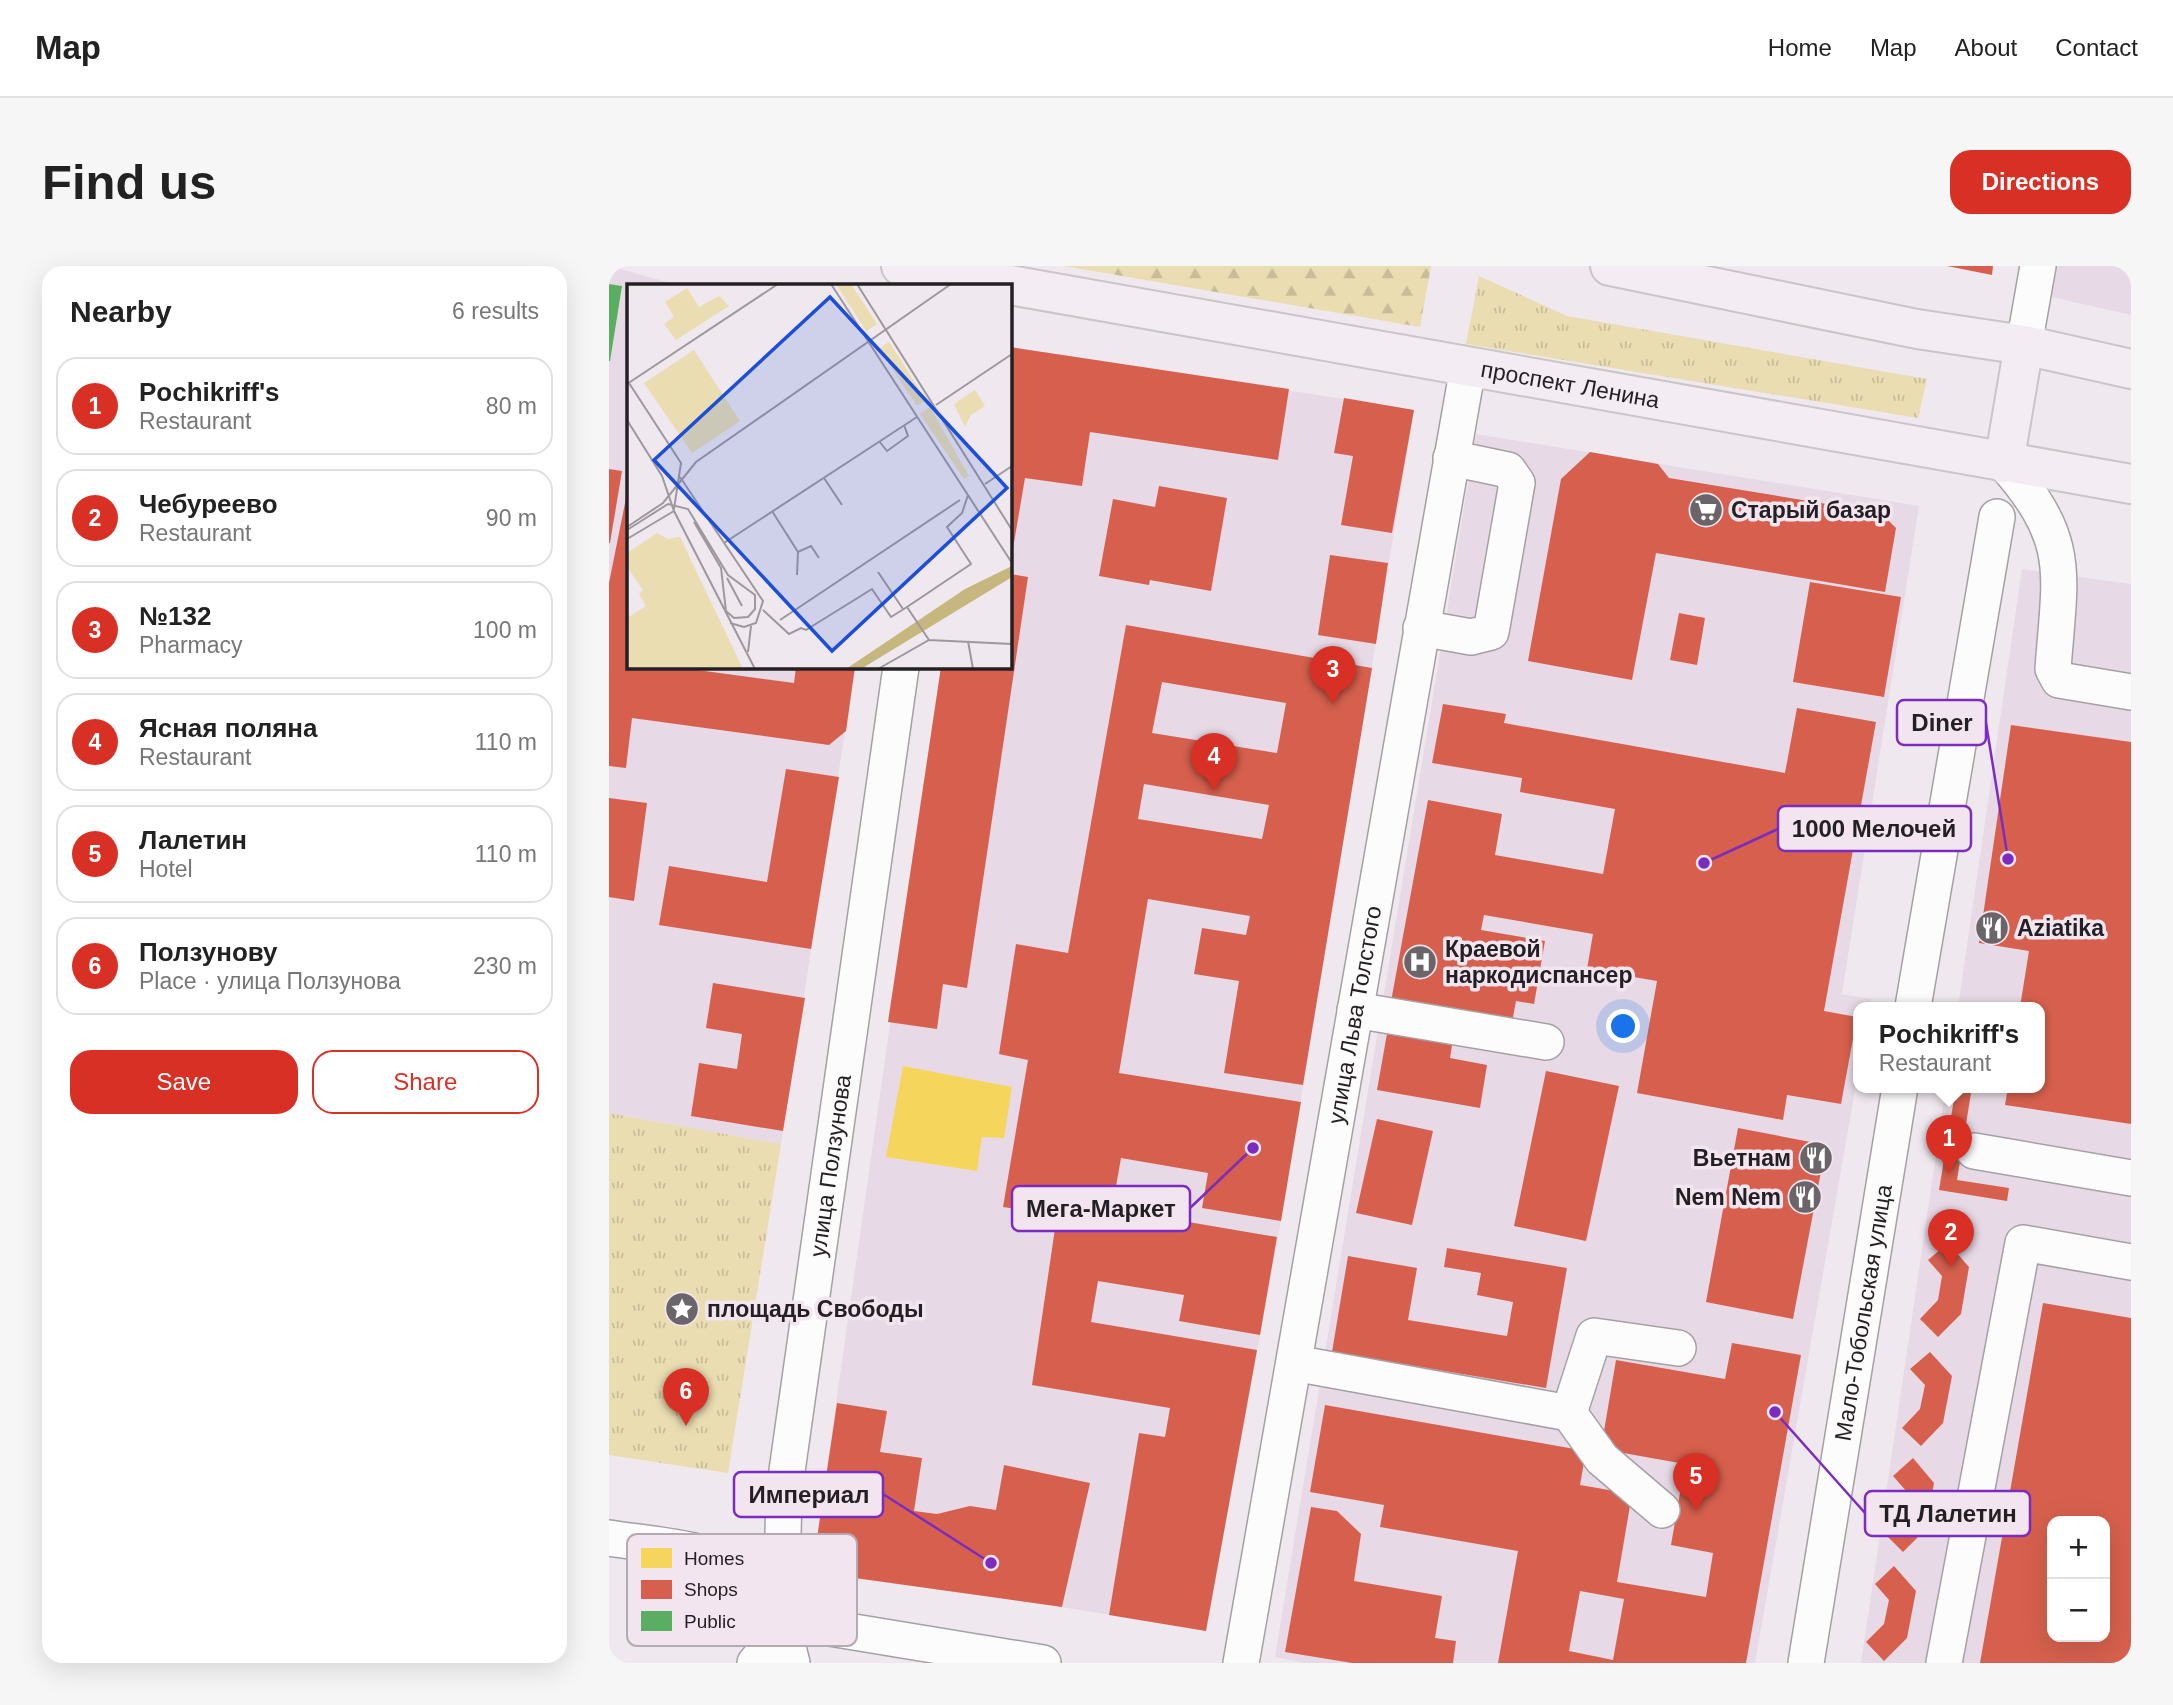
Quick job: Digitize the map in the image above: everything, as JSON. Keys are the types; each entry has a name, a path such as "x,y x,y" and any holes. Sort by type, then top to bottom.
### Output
{"main road":[{"name":"проспект Ленина","path":"901,266 1003,284"},
{"path":"1610,266 1917,329 2024,345 2131,369"},
{"name":"проспект Ленина","path":"1011,285 2131,484"},
{"path":"2004,463 2024,345"}],"street":[{"path":"2024,345 2038,266"},
{"name":"улица Льва Толстого","path":"1241,1663 1468,367"},
{"path":"1421,628 1471,637 1491,632 1517,484 1507,470 1451,458"},
{"path":"2004,463 2039,506 2050,526 2059,561 2053,669 2059,680 2131,692"},
{"path":"1914,1002 1997,517"},
{"name":"улица Ползунова","path":"783,1534 784,1492 901,668"},
{"path":"1355,1010 1546,1042"},
{"name":"Мало-Тобольская улица","path":"1806,1663 1899,1093"},
{"path":"1974,1151 2131,1178"},
{"path":"1944,1663 2023,1243 2131,1262"},
{"path":"1569,1412 1594,1336 1678,1348"},
{"path":"1294,1363 1569,1412 1602,1459 1662,1510"},
{"path":"609,1538 627,1541"},
{"path":"857,1632 1044,1663"},
{"path":"755,1663 769,1646"},
{"name":"улица Ползунова","path":"788,1646 792,1663"},
{"path":"800,1646 813,1663"}],"shaded area":[{"path":"609,266 674,284 627,284 627,668 855,668 781,1144 609,1113"},
{"path":"2057,266 2131,266 2131,315 2052,297"},
{"path":"1011,347 1414,410 1281,1221 1206,1631 1062,1607 857,1578 857,1534 817,1534 941,668 1011,668"},
{"path":"1476,434 1919,506 1842,994 1871,999 1871,1002 1853,1002 1855,1093 1755,1663 1304,1663 1275,1657"},
{"path":"2022,569 2131,584 2131,1663 1861,1663 1945,1093 2045,1093 2045,1002 1959,1002"}],"green space":[{"path":"1064,266 1431,266 1420,327"},
{"path":"1479,276 1567,316 1927,379 1918,418 1466,344"},
{"name":"площадь Свободы","path":"609,1113 781,1144 728,1473 609,1455"}],"building: Homes":[{"path":"903,1066 1012,1087 1004,1138 982,1137 977,1171 886,1157"}],"building: Shops":[{"path":"1947,266 1993,266 1992,275"},
{"path":"1011,347 1289,389 1278,460 1090,432 1082,486 1025,478 1011,560"},
{"path":"1344,398 1414,410 1392,533 1341,525 1353,456 1334,453"},
{"path":"1590,452 1658,464 1669,478 1881,513 1896,528 1885,592 1656,553 1632,680 1528,661 1561,479"},
{"path":"609,469 622,471 610,543 609,543"},
{"path":"1159,486 1227,498 1211,591 1150,580 1149,585 1099,576 1113,499 1155,507"},
{"path":"627,493 627,668 682,668 794,683 796,668 855,668 846,731 829,745 632,718 626,768 609,766 609,583"},
{"path":"1330,555 1388,563 1376,644 1318,635"},
{"path":"1011,574 1028,577 967,988 943,984 937,1029 888,1022 941,668 1011,668"},
{"path":"1810,582 1901,597 1884,697 1793,682"},
{"path":"1679,613 1705,618 1697,665 1670,660"},
{"path":"1126,625 1372,668 1303,1085 1224,1073 1239,981 1194,974 1202,928 1246,935 1250,916 1148,899 1119,1073 1301,1102 1281,1221 1202,1208 1208,1173 1121,1158 1112,1209 1277,1237 1260,1335 1179,1321 1184,1295 1098,1281 1091,1322 1257,1350 1206,1631 1109,1615 1139,1433 1165,1437 1170,1408 1032,1385 1057,1215 1003,1207 1028,1060 999,1054 1016,944 1068,953","holes":["1162,682 1286,703 1277,753 1152,733","1144,784 1269,805 1262,839 1138,819"]},
{"path":"1443,704 1506,714 1504,723 1785,773 1797,708 1876,722 1824,1011 1853,1016 1853,1039 1841,1104 1787,1095 1783,1120 1637,1093 1657,981 1587,969 1593,934 1484,915 1481,930 1545,941 1534,1004 1516,1001 1511,1028 1390,1007 1428,800 1502,814 1495,855 1603,874 1615,809 1520,792 1522,778 1432,763"},
{"path":"2011,725 2131,742 2131,1124 2005,1105 2007,1093 2045,1093 2045,1002 2021,1002 2029,951 1979,943"},
{"path":"786,769 839,777 811,949 659,925 669,866 767,882"},
{"path":"609,798 647,803 634,901 609,897"},
{"path":"713,983 805,998 783,1131 691,1116 699,1063 737,1069 742,1034 706,1028"},
{"path":"1388,1028 1453,1039 1450,1058 1487,1065 1480,1108 1377,1090"},
{"path":"1546,1071 1619,1086 1586,1241 1514,1226"},
{"path":"1955,1093 1971,1093 1957,1180 2009,1188 2007,1201 1939,1190"},
{"path":"1377,1119 1433,1131 1412,1225 1356,1213"},
{"path":"1738,1128 1826,1145 1793,1319 1706,1302"},
{"path":"1948,1243 1969,1267 1961,1314 1938,1337 1920,1319 1938,1300 1942,1276 1928,1260"},
{"path":"1447,1248 1567,1268 1546,1388 1332,1352 1348,1256 1417,1268 1408,1320 1507,1336 1513,1302 1477,1295 1481,1273 1444,1267"},
{"path":"2043,1303 2131,1318 2131,1663 1980,1663"},
{"path":"1732,1343 1801,1355 1746,1663 1498,1663 1518,1551 1380,1527 1384,1505 1310,1492 1325,1405 1586,1451 1580,1485 1632,1494 1617,1582 1706,1597 1713,1553 1671,1545 1685,1464 1601,1449 1616,1360 1725,1379","holes":["1580,1591 1624,1599 1613,1660 1569,1651"]},
{"path":"1930,1352 1952,1376 1943,1423 1921,1446 1902,1428 1920,1409 1925,1385 1910,1369"},
{"path":"837,1403 887,1411 880,1452 922,1458 914,1511 937,1514 970,1506 996,1510 1004,1465 1090,1483 1062,1607 857,1578 857,1534 818,1534"},
{"path":"1913,1458 1934,1483 1926,1529 1903,1552 1885,1534 1903,1516 1907,1492 1893,1476"},
{"path":"1311,1507 1337,1511 1361,1534 1354,1581 1442,1596 1435,1638 1456,1641 1453,1663 1352,1663 1285,1652"},
{"path":"1894,1566 1916,1591 1907,1638 1884,1661 1866,1642 1884,1624 1889,1600 1875,1584"}],"building: Public":[{"path":"609,284 622,286 610,361 609,361"}],"place":[{"name":"Старый базар","path":"1706,510"},
{"name":"№132","path":"1333,704"},
{"name":"Ясная поляна","path":"1214,791"},
{"name":"Diner","path":"2008,859"},
{"name":"1000 Мелочей","path":"1704,863"},
{"name":"Aziatika","path":"1992,928"},
{"name":"Краевой наркодиспансер","path":"1420,962"},
{"name":"Мега-Маркет","path":"1253,1148"},
{"name":"Вьетнам","path":"1816,1158"},
{"name":"Pochikriff's","path":"1949,1173"},
{"name":"Nem Nem","path":"1805,1197"},
{"name":"Чебуреево","path":"1951,1267"},
{"name":"площадь Свободы","path":"682,1309"},
{"name":"ТД Лалетин","path":"1775,1412"},
{"name":"Ползунову","path":"686,1426"},
{"name":"Лалетин","path":"1696,1511"},
{"name":"Империал","path":"991,1563"}]}
